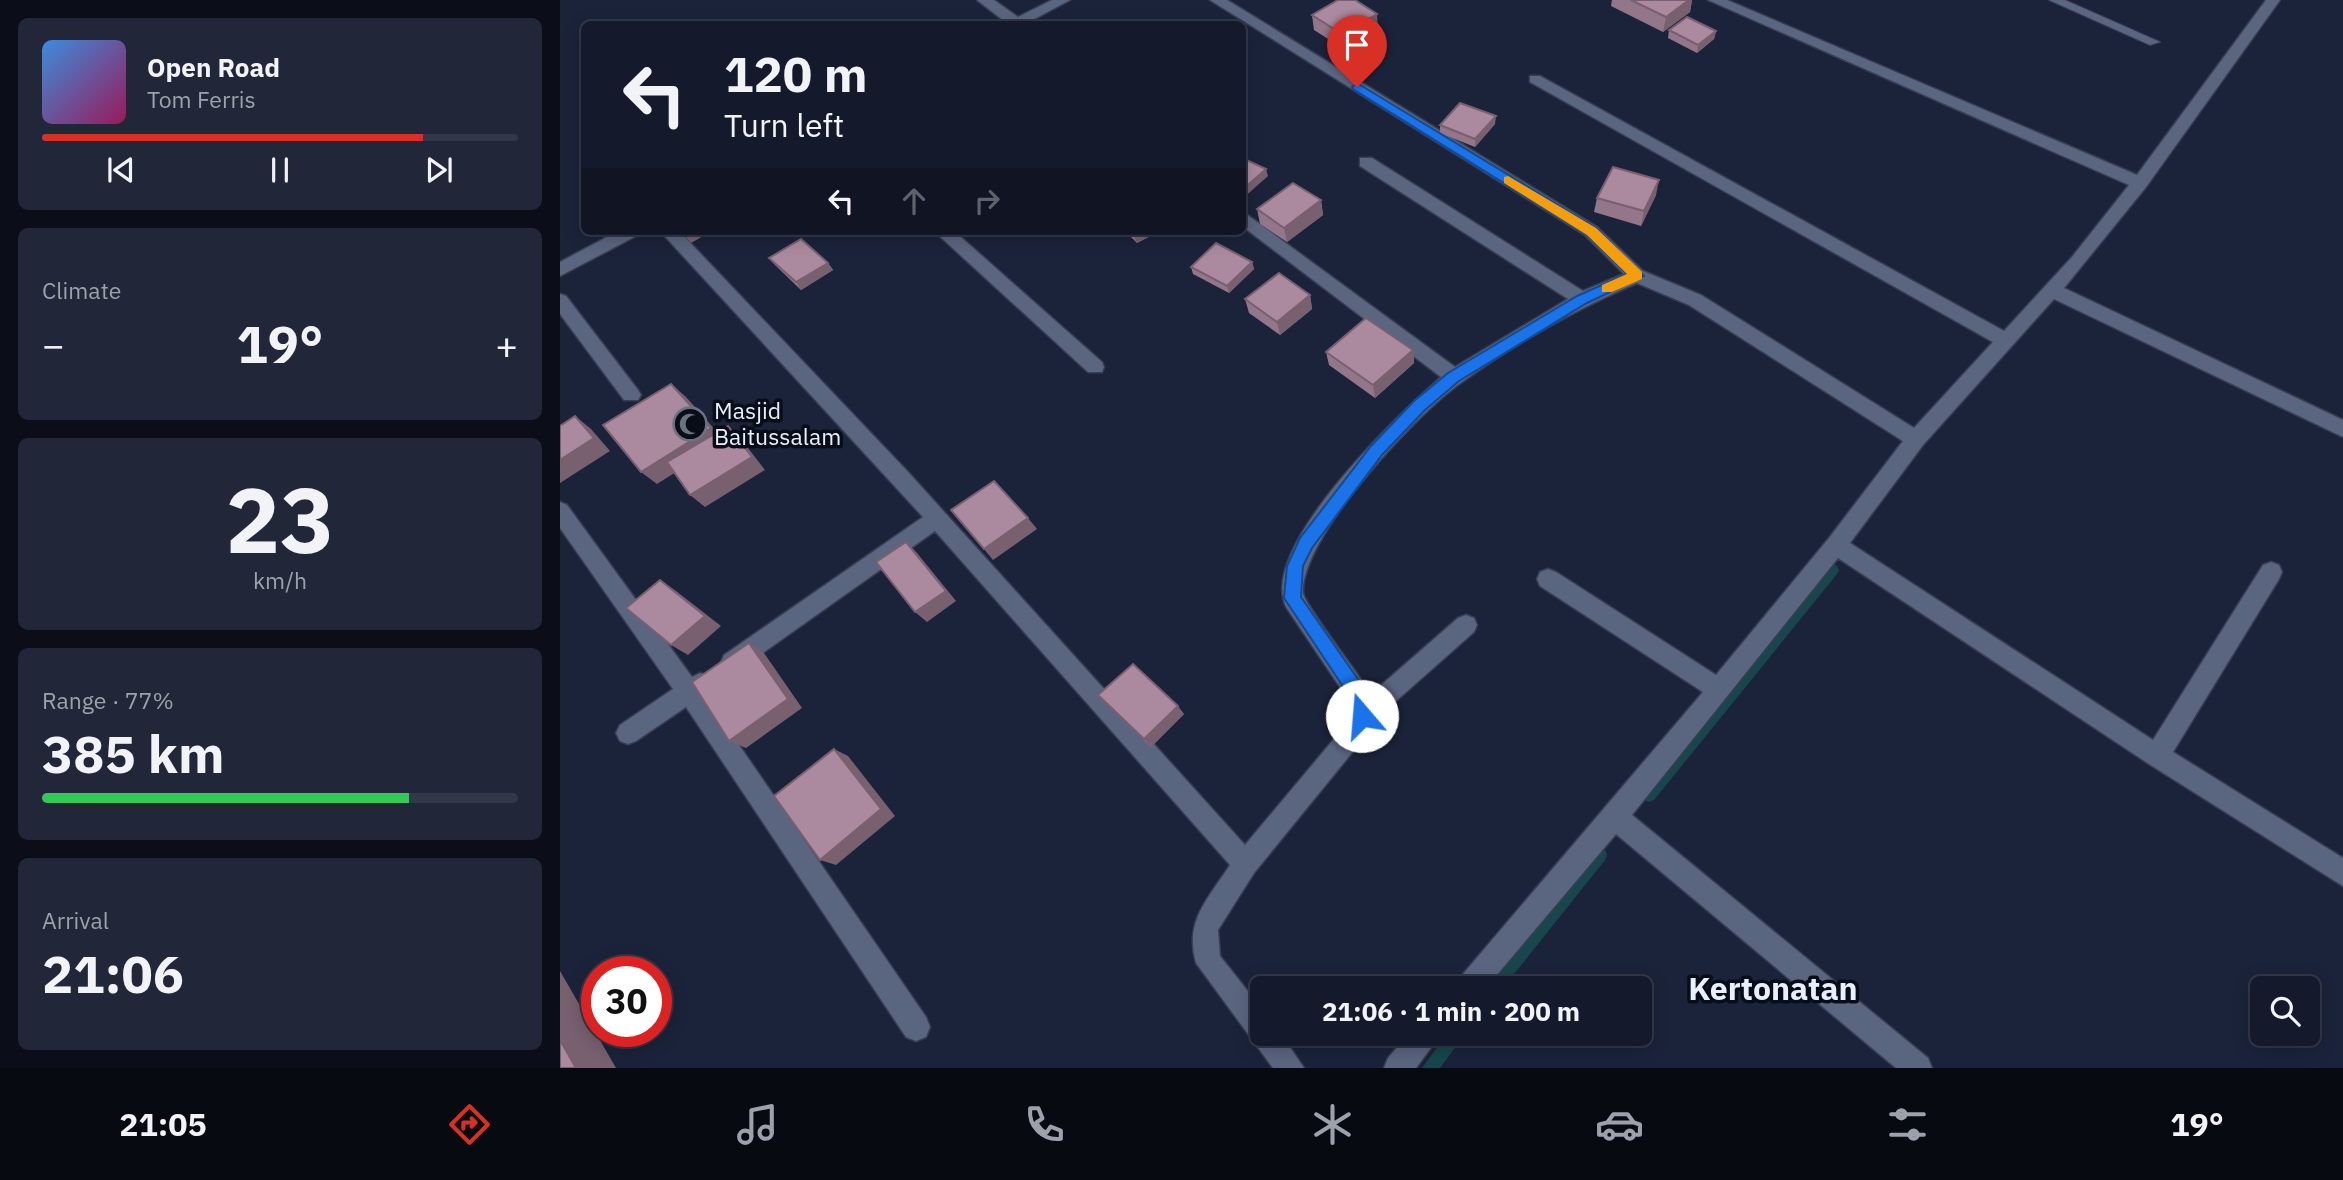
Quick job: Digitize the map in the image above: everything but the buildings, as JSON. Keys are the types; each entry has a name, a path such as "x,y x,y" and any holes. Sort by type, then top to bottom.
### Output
{"street":[{"path":"984,0 1013,21"},
{"path":"1023,21 1063,0"},
{"path":"1217,0 1591,231 1637,276 1695,300 1916,439"},
{"path":"1715,0 2140,183"},
{"path":"1477,976 1615,817 1717,688 1836,545 1916,439 2052,290 2140,183 2273,0"},
{"path":"1535,79 2005,340"},
{"path":"1367,162 1582,299"},
{"path":"1246,221 1454,377"},
{"path":"560,270 625,235"},
{"path":"673,235 937,518 1245,864"},
{"path":"947,235 1095,367"},
{"path":"1362,716 1364,704 1359,694 1293,598 1295,566 1306,543 1376,451 1419,405 1454,377 1582,299 1637,276"},
{"path":"2052,290 2343,429"},
{"path":"560,301 631,395"},
{"path":"560,510 689,692 916,1027"},
{"path":"628,733 937,518"},
{"path":"1836,545 2157,756 2343,873"},
{"path":"2157,756 2271,572"},
{"path":"1548,579 1717,688"},
{"path":"1250,1016 1209,963 1204,946 1205,927 1245,864 1347,741 1362,716 1466,625"},
{"path":"1615,817 1918,1068"},
{"path":"1273,1046 1290,1068"},
{"path":"1402,1067 1418,1046"}],"lane":[{"path":"2055,0 2154,42"}],"waterway":[{"path":"1649,795 1833,570"},
{"path":"1502,976 1600,855"},
{"path":"1430,1068 1447,1046"}],"slow traffic":[{"path":"1508,180 1591,231 1637,276 1607,289"}],"place":[{"name":"Masjid Baitussalam","path":"690,424"}],"district":[{"name":"Kertonatan","path":"1773,989"}],"route":[{"path":"1357,87 1591,231 1637,276 1582,299 1454,377 1419,405 1376,451 1306,543 1295,566 1293,598 1359,694 1364,704 1362,716"}]}
